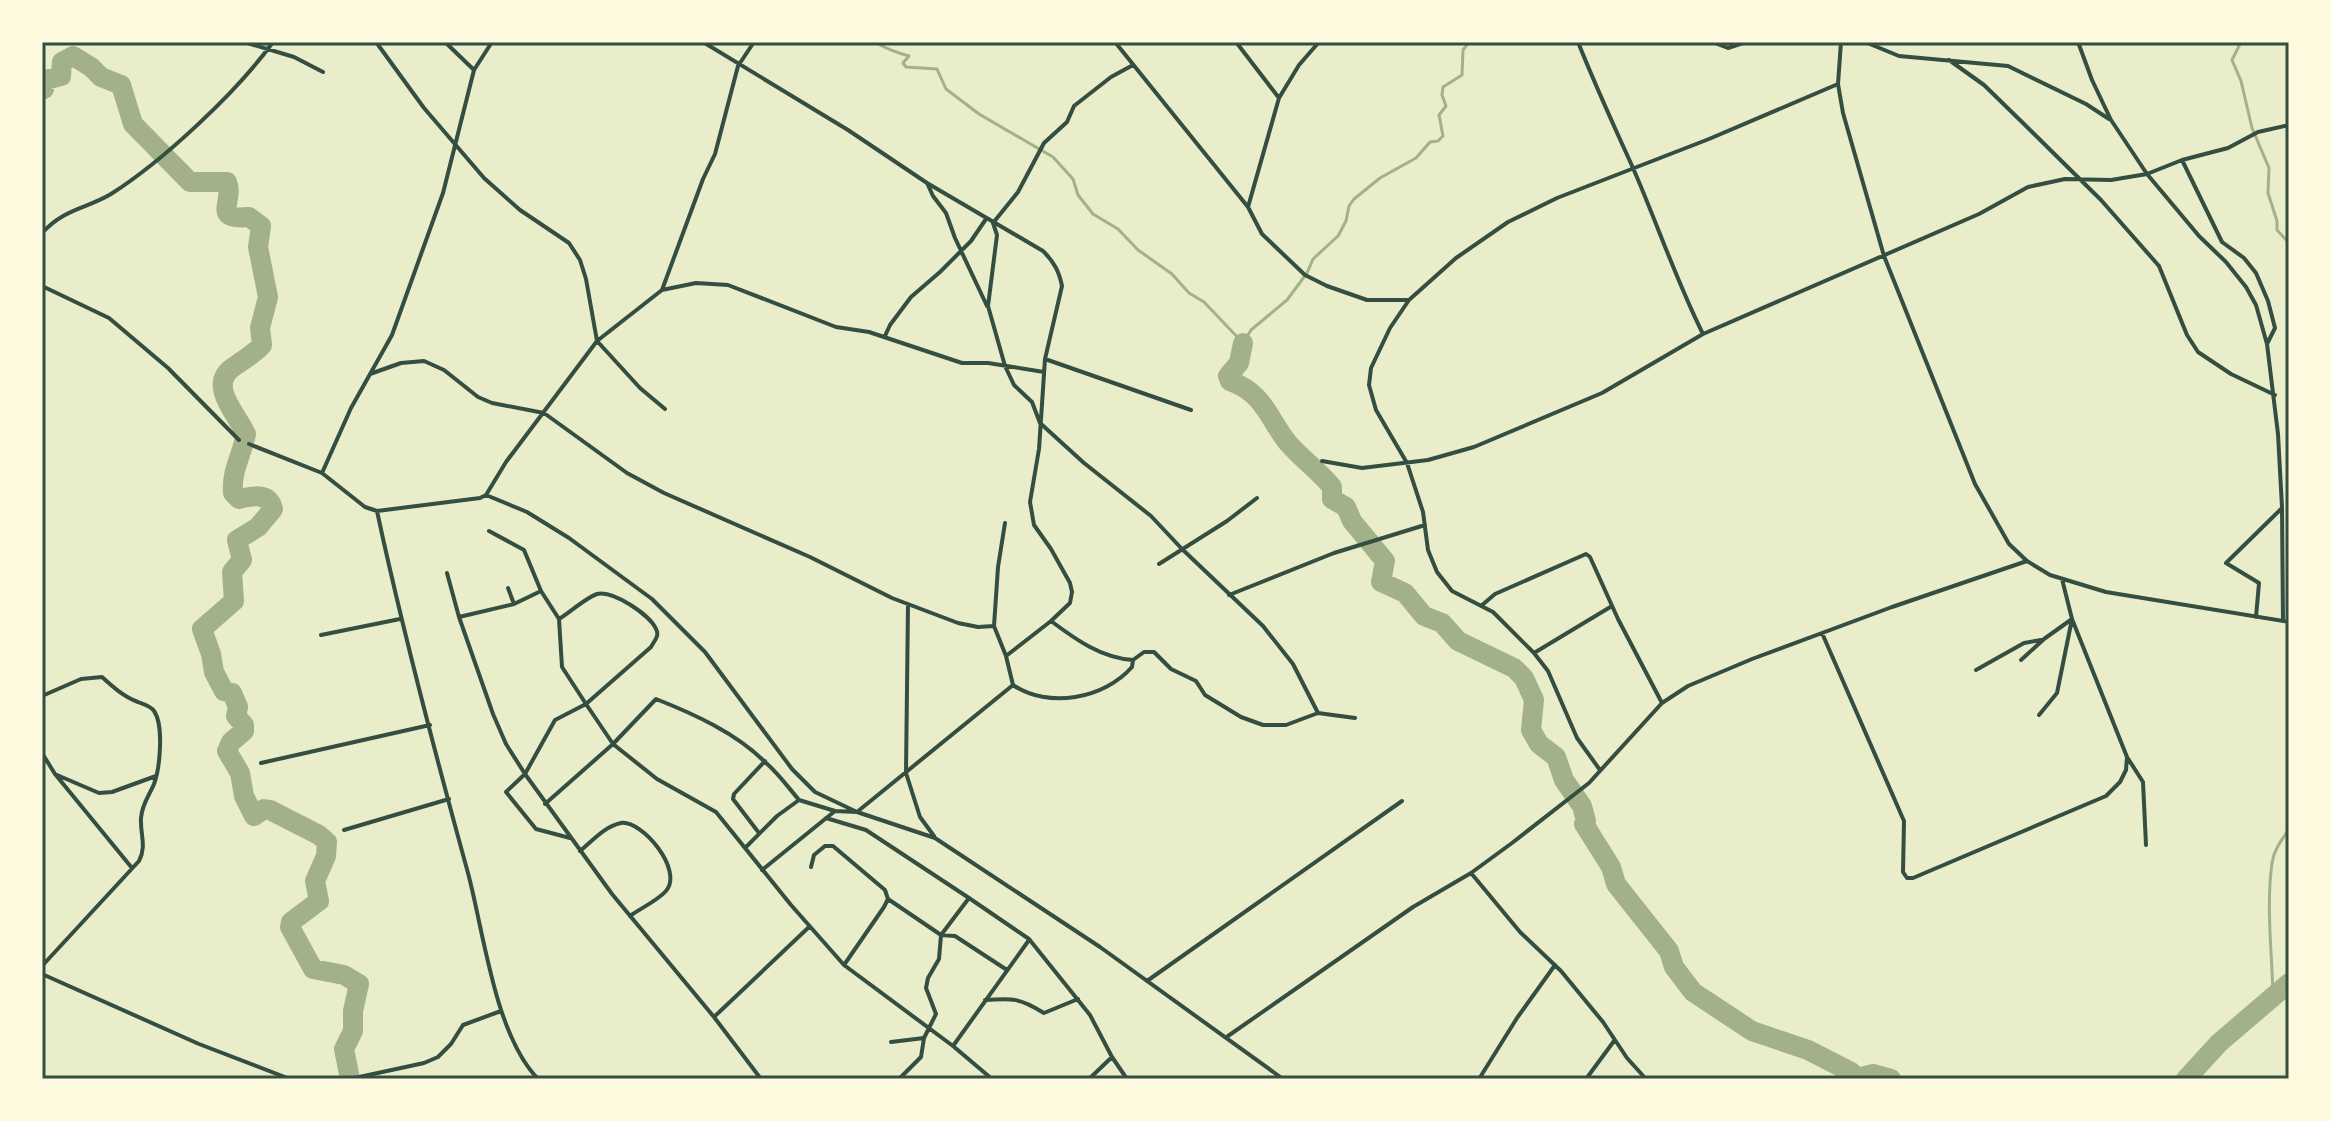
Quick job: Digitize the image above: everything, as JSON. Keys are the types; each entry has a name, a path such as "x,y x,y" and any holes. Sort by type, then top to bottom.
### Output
{"street":[{"path":"244,42 268,48 323,72"},
{"path":"42,233 78,207 107,196 149,165 227,94 273,42"},
{"path":"376,42 453,144 484,178 520,210 569,243 580,260 586,279 597,341 640,388 665,409"},
{"path":"445,42 474,70"},
{"path":"322,473 351,408 392,335 443,193 474,70 492,42"},
{"path":"703,42 848,130 927,183 1043,251 1060,274 1062,286 1045,359 1030,502 1034,525 1051,549 1072,592 1070,603 1006,656"},
{"path":"662,290 715,154 738,66 754,42"},
{"path":"1115,42 1248,207 1262,234 1305,275 1367,300 1409,300"},
{"path":"1236,42 1279,98"},
{"path":"1248,207 1279,98 1299,65 1319,42"},
{"path":"1578,42 1633,168 1680,288 1703,334"},
{"path":"1712,42 1728,48 1746,42"},
{"path":"1841,42 1838,84 1843,113 1884,256 1975,484 2009,544 2027,561 2062,579 2106,592 2286,622 2275,395 2267,344 2256,305 2246,287 2147,174 2111,120 2078,42"},
{"path":"1865,42 1899,56 2008,66 2086,104 2111,120"},
{"path":"1949,60 1984,85 2101,200 2159,266 2187,335 2198,352 2231,374 2275,395"},
{"path":"993,223 1018,192 1044,143 1067,122 1074,106 1111,77 1133,65"},
{"path":"1600,770 1577,738 1548,671 1534,653 1509,625 1493,612 1452,591 1437,572 1428,550 1425,525 1407,463 1376,410 1369,385 1371,368 1390,328 1409,300 1456,258 1508,222 1557,198 1838,84"},
{"path":"1322,461 1362,468 1407,463 1474,447 1588,399 1703,334 1979,214 2028,187 2065,179 2111,180 2147,174 2182,160 2228,148 2261,131 2289,125"},
{"path":"2182,160 2222,242 2244,258 2256,273 2275,328 2267,344"},
{"path":"927,183 946,213 988,306 1005,366 1014,385 1032,402 1040,423 1084,463 1151,516 1263,626 1293,664 1318,713"},
{"path":"885,337 911,297 961,251 986,219"},
{"path":"988,306 997,235 993,223"},
{"path":"249,444 322,473 365,507 377,511 480,498 486,495 506,462 597,341 662,290 696,283 728,285 836,327 885,337 962,363 1044,372"},
{"path":"42,286 109,318 168,368 239,440"},
{"path":"1045,359 1191,410"},
{"path":"370,374 401,363 424,361 444,370 478,397 492,403 544,413 627,473 664,493 908,604 958,623 994,626"},
{"path":"486,495 527,512 569,538 652,599 705,652 792,769 815,792 857,812 935,838 1147,981 1283,1079"},
{"path":"1159,564 1257,498"},
{"path":"2256,617 2259,583 2226,563 2282,507"},
{"path":"377,511 400,619 430,725 501,1011 527,1067 538,1079"},
{"path":"1005,523 994,626 1013,685 1024,693 1046,698 1089,694 1115,682 1144,652 1154,652 1171,669 1196,681 1205,695 1241,717 1263,725 1286,725 1318,713 1355,718"},
{"path":"1229,595 1266,578 1361,544 1425,525"},
{"path":"489,531 524,550 541,591 559,619 562,667 613,744 657,779 716,812 809,927 844,965 930,1028 992,1079"},
{"path":"1481,606 1495,594 1586,554 1662,703"},
{"path":"1227,1037 1413,907 1471,873 1561,805 1589,783 1662,703 1701,681 1822,633 2027,561"},
{"path":"447,573 459,617 506,744 570,838 761,1079"},
{"path":"2062,579 2072,619 2127,757 2143,782 2146,845"},
{"path":"508,588 514,604"},
{"path":"459,617 514,604 541,591"},
{"path":"559,619 595,594 612,593 656,628 657,636 651,647 586,704 555,720 525,774 506,792 536,829 570,838"},
{"path":"908,604 906,773 920,817 935,838"},
{"path":"1534,653 1612,606"},
{"path":"321,635 400,619"},
{"path":"2021,660 2072,619"},
{"path":"2039,715 2057,693 2072,619"},
{"path":"1051,621 1091,648 1133,660"},
{"path":"1822,633 1904,821 1903,872 1907,878 2010,839 2106,796 2120,782 2126,770 2127,757"},
{"path":"1976,670 2024,643 2044,639"},
{"path":"42,696 81,679 102,677 130,699 151,707 160,736 156,776 145,798 141,818 144,851 42,966"},
{"path":"545,804 613,744 656,699 713,725 765,761 799,800 835,811 857,812 1013,685"},
{"path":"261,763 430,725"},
{"path":"42,753 55,774 132,868"},
{"path":"760,834 733,799 734,794 765,761"},
{"path":"55,774 99,793 112,792 156,776"},
{"path":"344,830 449,799"},
{"path":"744,848 777,816 799,800"},
{"path":"1147,981 1402,801"},
{"path":"762,870 835,811"},
{"path":"826,818 866,830 1029,939 1090,1015 1127,1079"},
{"path":"580,851 609,827 622,823 632,824 658,847 668,863 671,880 666,890 630,916"},
{"path":"811,867 814,855 825,846 833,846 885,890 888,899 941,935 955,936 1007,970"},
{"path":"1471,873 1520,932 1555,965 1646,1079"},
{"path":"899,1079 921,1057 924,1038 936,1014 926,988 939,959 941,935 969,898"},
{"path":"844,965 888,899"},
{"path":"714,1017 809,927"},
{"path":"953,1046 1029,939"},
{"path":"1479,1079 1555,965"},
{"path":"42,974 199,1044 290,1079"},
{"path":"985,1000 1014,998 1044,1013 1078,999"},
{"path":"350,1079 424,1063 438,1057 463,1025 501,1011"},
{"path":"891,1042 924,1038"},
{"path":"1586,1079 1614,1041"},
{"path":"1089,1079 1112,1057"}],"waterway":[{"path":"876,42 909,56 903,63 906,67 937,69 946,89 979,114 1053,157 1073,179 1078,195 1093,214 1118,229 1138,250 1172,274 1243,343 1251,330 1287,300 1307,273 1313,259 1338,236 1354,199 1380,178 1416,158 1430,142 1438,141 1443,136 1439,115 1446,106 1443,87 1462,75 1463,50 1469,42"},
{"path":"2241,42 2232,60 2241,81 2252,128 2269,168 2268,193 2277,230 2289,243"},
{"path":"42,88 45,80 61,76 62,62 73,56 101,77 121,85 133,124 190,182 227,182 227,213 230,216 249,217 261,226 258,247 268,297 260,328 262,345 232,368 225,375 223,383 227,400 246,434 235,470 233,493 239,499 264,498 273,509 258,527 237,540 242,560 232,572 234,601 202,629 214,672 224,691 232,693 238,707 236,716 244,725 244,731 231,742 227,751 240,773 244,796 254,816 264,809 270,810 327,842 326,856 315,881 319,901 291,922 290,927 313,969 344,975 359,984 353,1011 353,1031 344,1049 350,1079"},
{"path":"1243,343 1239,363 1228,376 1230,381 1258,399 1288,443 1332,487 1332,499 1346,507 1352,521 1385,561 1381,582 1405,593 1424,616 1442,623 1458,641 1514,668 1524,678 1534,700 1531,730 1539,744 1556,757 1564,780 1582,806 1584,824 1611,867 1616,884 1669,951 1674,967 1693,992 1752,1031 1808,1050 1858,1078 1873,1074 1891,1079"},
{"path":"2273,996 2270,879 2275,853 2289,829"},
{"path":"2186,1079 2219,1043 2289,983"}]}
